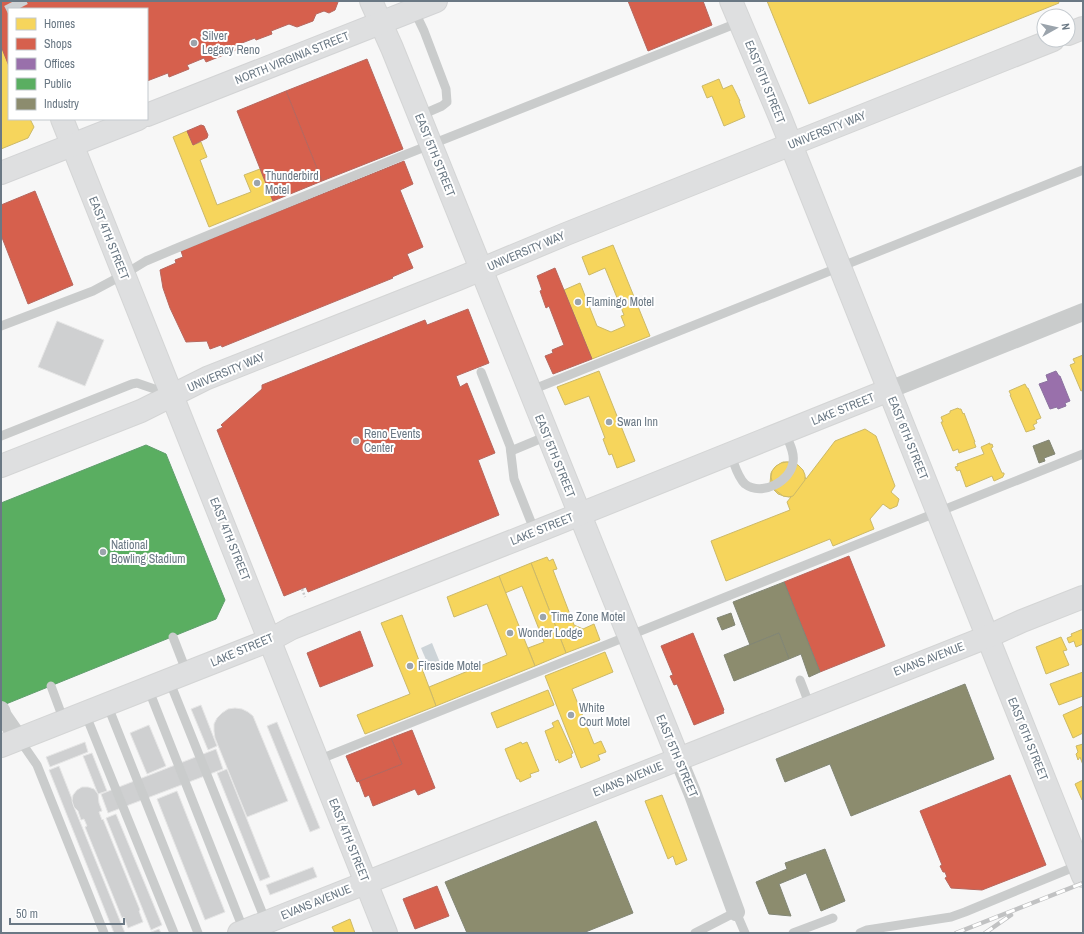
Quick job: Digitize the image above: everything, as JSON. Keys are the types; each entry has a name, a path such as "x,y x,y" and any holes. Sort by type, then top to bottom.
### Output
{"main road":[{"name":"EAST 5TH STREET","path":"371,1 431,145 678,758"},
{"name":"NORTH VIRGINIA STREET","path":"148,116 436,1"},
{"name":"EAST 6TH STREET","path":"731,1 840,267 987,636 1082,868"},
{"name":"UNIVERSITY WAY","path":"1,466 141,411 207,378 481,270 566,234 1036,47"},
{"name":"EAST 4TH STREET","path":"62,120 386,933"},
{"path":"1,173 135,120"},
{"name":"LAKE STREET","path":"10,743 270,640 292,628 889,390"},
{"name":"EVANS AVENUE","path":"242,932 1083,597"}],"street":[{"name":"LAKE STREET","path":"889,390 1083,312"},
{"path":"1,710 10,743"},
{"name":"EAST 5TH STREET","path":"678,758 736,912"}],"lane":[{"path":"414,10 424,31 448,97 448,102 442,106 419,116"},
{"path":"1,326 93,291 146,261 431,145 740,22"},
{"path":"529,391 1083,170"},
{"path":"481,372 510,450 514,479 535,532"},
{"path":"1,436 132,384 137,383 172,395"},
{"path":"730,453 742,481 746,484 756,488 768,487 776,484 786,477 791,471 793,461 793,454 785,432"},
{"path":"510,450 547,436"},
{"path":"318,760 628,636 700,611 937,511 1083,454"},
{"path":"173,637 178,676 266,922"},
{"path":"800,680 810,706"},
{"path":"51,686 64,721"},
{"path":"148,688 242,932"},
{"path":"107,704 198,933"},
{"path":"85,713 174,933"},
{"path":"10,743 37,766 104,933"},
{"path":"860,933 867,930 951,917 1082,868"},
{"path":"695,933 736,912 745,933"},
{"path":"793,933 833,918"}],"path":[{"path":"302,589 305,597"}],"shaded area":[{"path":"432,643 441,665 430,669 421,648"}],"building: Homes":[{"path":"767,1 1058,1 1059,3 1047,8 1036,8 1036,12 809,104"},
{"path":"1,46 8,64 8,120 30,120 34,127 28,138 1,149"},
{"path":"719,79 723,89 732,85 740,101 745,117 724,126 712,96 707,98 702,86"},
{"name":"Thunderbird Motel","path":"187,131 193,145 201,142 207,157 200,160 217,205 251,192 244,175 260,169 273,201 209,227 173,137"},
{"name":"Flamingo Motel","path":"613,245 650,336 592,359 564,290 580,283 597,326 611,332 625,326 621,316 624,315 605,268 589,275 582,257"},
{"path":"1083,355 1083,390 1081,391 1070,365 1075,363 1073,359"},
{"name":"Swan Inn","path":"599,371 635,461 617,468 612,454 609,455 603,439 605,438 589,396 565,405 557,387"},
{"path":"1025,384 1041,418 1036,420 1037,423 1033,425 1035,429 1026,432 1009,391"},
{"path":"958,408 961,409 963,414 964,413 976,447 959,453 958,449 953,451 941,422 943,422 941,417"},
{"path":"865,429 876,436 895,486 891,492 899,499 897,506 890,509 883,504 870,519 874,529 833,546 830,539 726,581 711,541 790,510 787,502 791,497 778,494 770,483 771,473 775,467 783,462 796,464 801,469 806,479 835,441"},
{"path":"990,443 990,445 992,444 993,447 991,448 1002,473 1004,473 1003,477 994,481 992,476 966,487 960,470 957,471 955,467 958,466 957,464 984,454 981,447"},
{"path":"787,462 798,465 803,470 805,475 805,480 793,496 789,497 783,496 774,489 771,477 772,471 776,466"},
{"path":"547,557 549,561 553,559 557,569 553,570 574,625 583,629 594,624 600,640 566,653 531,563"},
{"name":"Time Zone Motel","path":"531,563 566,653 535,666 528,648 544,642 522,586 505,593 499,576"},
{"name":"Wonder Lodge","path":"499,576 535,666 436,706 429,687 507,655 487,604 454,617 447,597"},
{"name":"Fireside Motel","path":"402,615 436,706 365,734 357,715 410,694 381,623"},
{"path":"1083,629 1083,644 1076,647 1074,641 1069,643 1067,638 1072,636 1071,634"},
{"path":"1061,637 1067,650 1063,651 1069,665 1046,674 1036,647"},
{"name":"White Court Motel","path":"605,652 613,672 572,689 594,744 601,741 606,752 598,755 600,760 581,768 545,676"},
{"path":"1083,672 1083,696 1059,705 1050,684"},
{"path":"548,690 554,705 497,728 491,713"},
{"path":"1083,706 1083,733 1073,738 1063,715"},
{"path":"558,720 573,753 571,754 572,757 559,763 558,759 556,761 545,731 554,727 552,723"},
{"path":"521,742 522,744 527,742 539,771 530,774 531,777 520,782 519,779 517,779 505,749"},
{"path":"1083,744 1083,765 1080,757 1078,760 1076,746"},
{"path":"1083,780 1083,799 1082,800 1075,784"},
{"path":"662,795 687,860 676,865 673,856 668,859 645,801"},
{"path":"350,919 355,933 335,933 332,927"}],"building: Shops":[{"name":"Silver Legacy Reno","path":"1,1 338,2 335,10 329,13 324,11 316,14 313,21 297,27 289,24 271,31 272,34 256,40 255,38 234,46 236,50 206,62 204,58 187,65 189,69 169,77 168,73 148,81 148,8 8,8 8,64 1,46"},
{"path":"628,1 703,1 712,25 648,51"},
{"path":"367,59 403,149 322,181 286,91"},
{"path":"286,91 322,181 273,201 237,111"},
{"path":"201,125 204,126 208,135 207,138 193,145 187,131"},
{"path":"404,161 413,184 400,190 423,247 407,254 413,268 392,277 393,278 222,347 221,345 210,349 207,341 186,342 170,308 163,288 160,270 176,263 175,260 183,257 181,251"},
{"path":"35,191 73,285 28,304 1,235 1,205"},
{"path":"555,268 592,359 553,374 545,356 553,353 552,350 564,345 549,306 546,308 537,276"},
{"name":"Reno Events Center","path":"468,309 489,363 456,376 460,387 467,383 495,453 478,460 499,515 308,592 306,587 284,596 217,430 223,427 221,425 262,389 262,385 425,320 427,325"},
{"path":"849,556 885,646 820,672 784,582"},
{"path":"360,631 373,666 320,687 307,653"},
{"path":"693,633 724,710 724,713 694,725 677,684 674,685 670,676 673,675 661,646"},
{"path":"412,730 435,788 418,795 415,789 373,806 369,795 365,797 359,781 402,764 391,738"},
{"path":"391,738 402,764 357,782 346,756"},
{"path":"1010,775 1046,865 982,890 951,888 945,878 947,877 945,872 943,872 940,866 942,865 920,811"},
{"path":"437,886 449,916 415,929 403,899"}],"building: Offices":[{"path":"1056,371 1060,376 1070,401 1065,403 1066,406 1058,409 1057,407 1050,409 1039,384 1048,381 1046,375"}],"building: Public":[{"name":"National Bowling Stadium","path":"146,445 166,454 225,600 216,619 1,706 1,503"}],"building: Industry":[{"path":"1049,440 1055,454 1044,458 1045,461 1039,463 1033,446"},
{"path":"784,582 820,672 809,677 801,654 789,659 779,633 750,645 733,602"},
{"path":"731,613 735,625 722,630 717,618"},
{"path":"779,633 789,659 734,681 724,655"},
{"path":"965,684 994,759 851,816 830,764 785,782 776,759"},
{"path":"596,821 633,913 583,933 467,933 445,882"},
{"path":"825,849 845,901 821,911 806,873 779,884 791,916 769,914 756,882 787,869 785,863"}],"building: Other":[{"path":"57,321 104,340 85,386 38,367"},
{"path":"201,705 217,746 208,750 191,709"},
{"path":"228,709 242,709 253,716 288,801 247,817 215,738 214,731 214,724 217,718"},
{"path":"277,722 320,828 310,832 267,726"},
{"path":"149,725 166,766 147,774 130,733"},
{"path":"85,742 88,752 50,767 46,757"},
{"path":"216,749 223,769 108,813 101,794"},
{"path":"92,753 107,791 98,794 83,756"},
{"path":"59,766 125,933 114,933 49,770"},
{"path":"227,769 270,877 260,881 217,773"},
{"path":"82,787 94,789 98,794 102,811 99,812 140,910 139,911 143,922 128,928 124,917 122,918 85,827 87,826 84,819 81,820 72,801 73,795"},
{"path":"177,791 225,912 205,920 157,799"},
{"path":"116,814 162,925 151,930 106,818"},
{"path":"313,867 317,877 270,895 266,885"},
{"path":"159,929 161,933 149,933"}],"tunnel":[{"path":"14,1 18,8"}],"railway":[{"path":"956,933 1083,883"},
{"path":"985,933 1011,915"}],"place":[{"name":"Silver Legacy Reno","path":"194,43"},
{"name":"Thunderbird Motel","path":"257,183"},
{"name":"Flamingo Motel","path":"578,302"},
{"name":"Swan Inn","path":"609,422"},
{"name":"Reno Events Center","path":"356,441"},
{"name":"National Bowling Stadium","path":"103,552"},
{"name":"Time Zone Motel","path":"543,617"},
{"name":"Wonder Lodge","path":"510,633"},
{"name":"Fireside Motel","path":"410,666"},
{"name":"White Court Motel","path":"571,715"}]}
